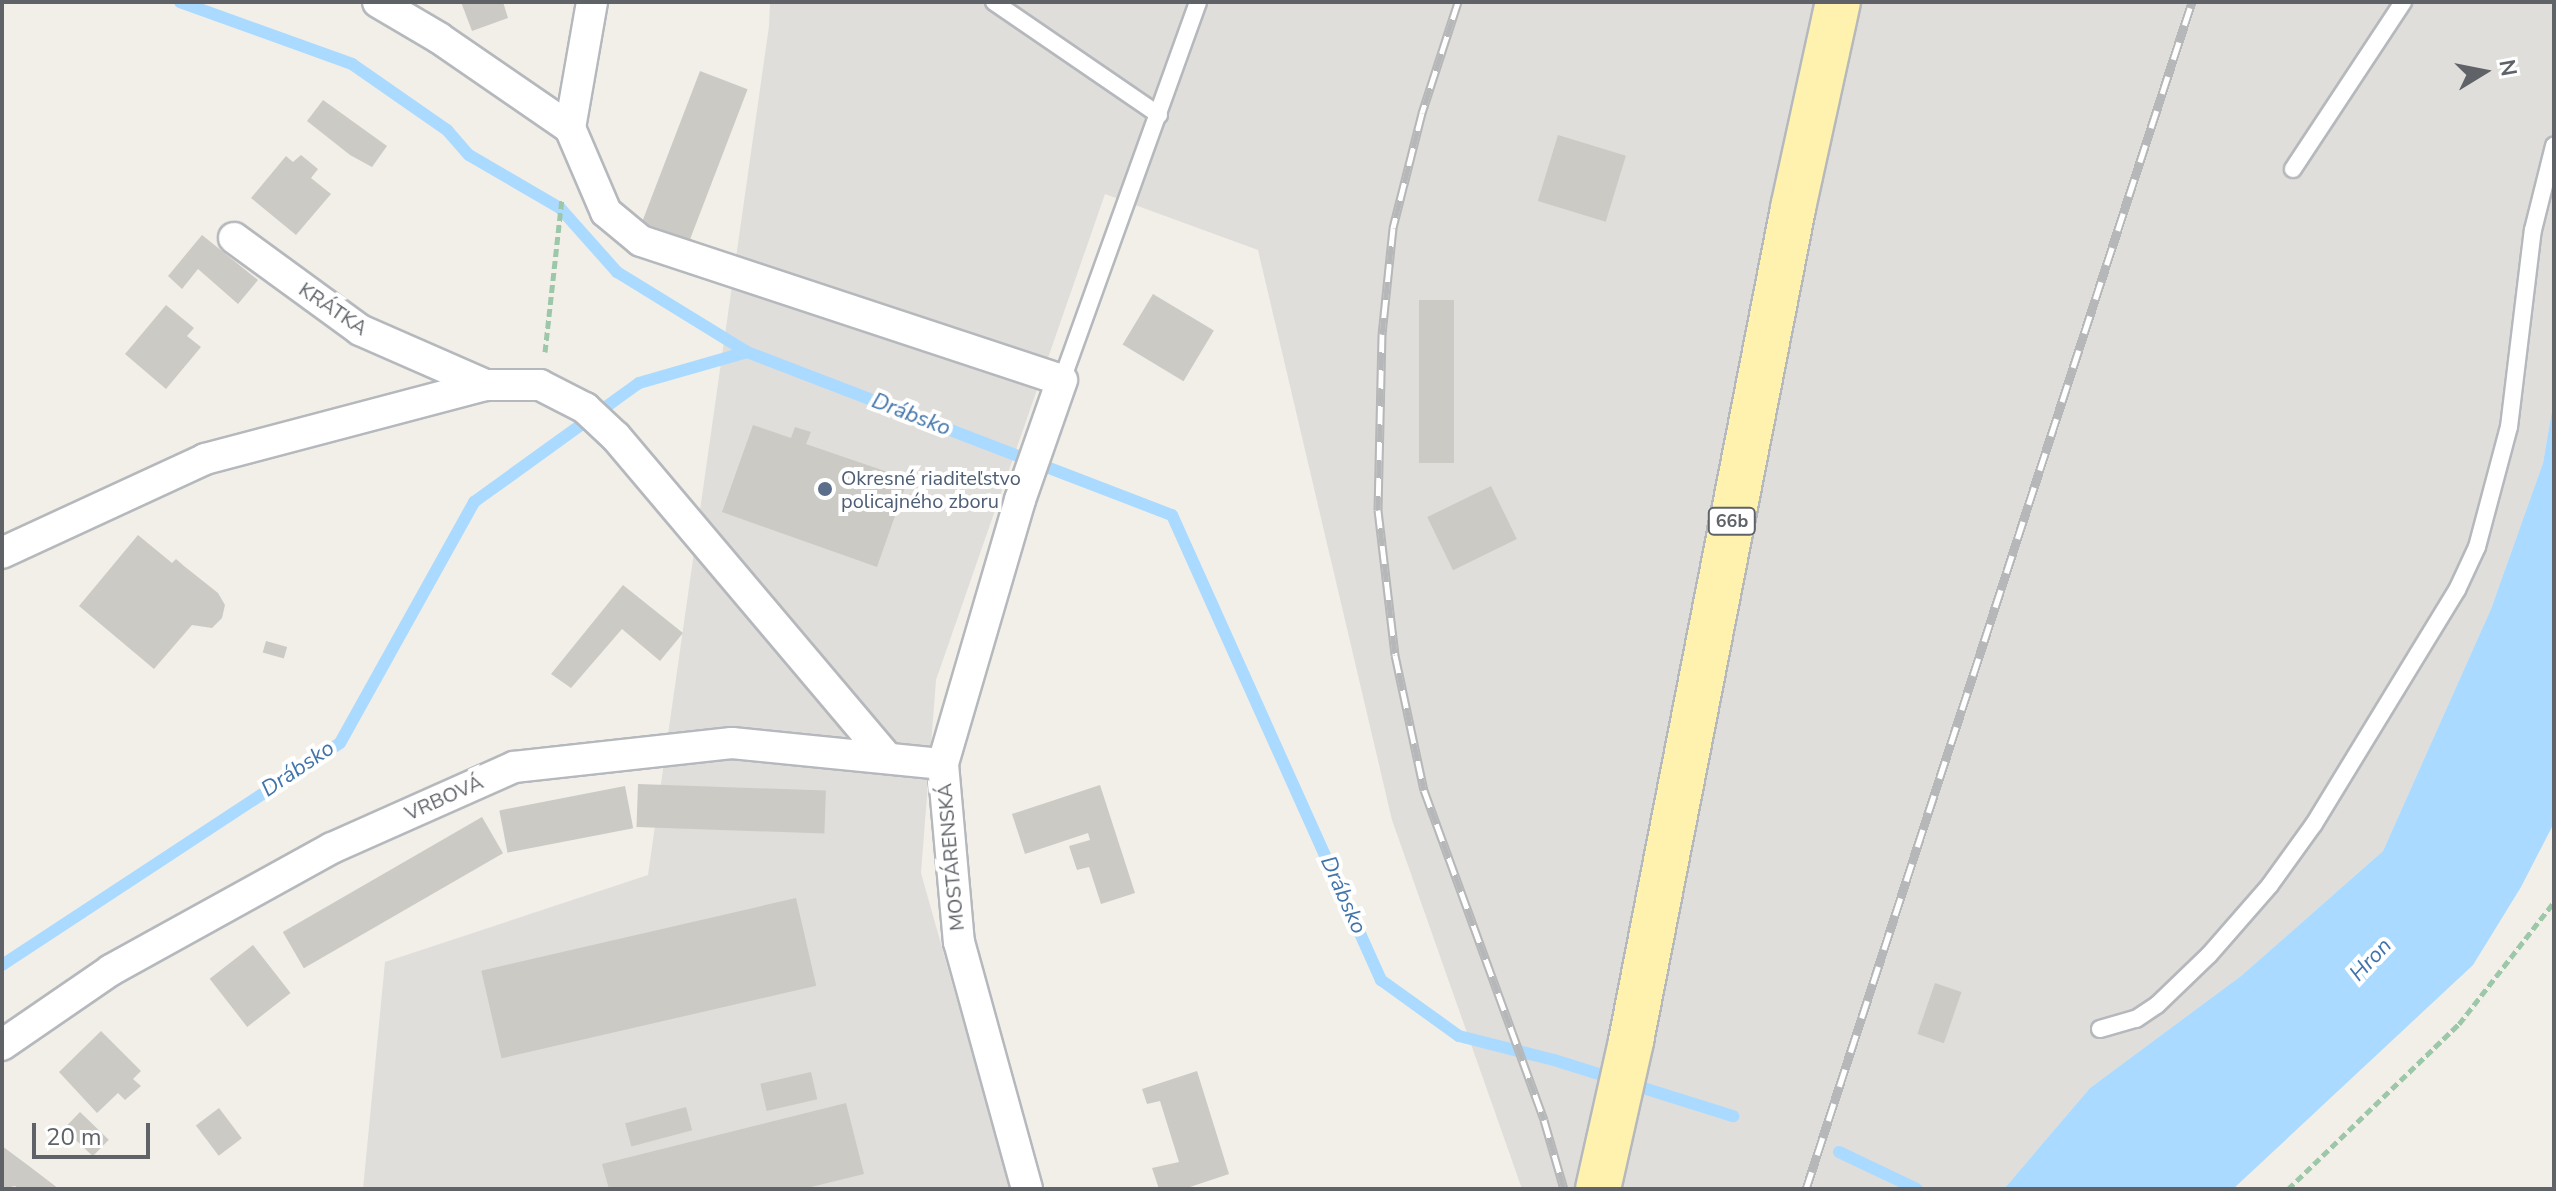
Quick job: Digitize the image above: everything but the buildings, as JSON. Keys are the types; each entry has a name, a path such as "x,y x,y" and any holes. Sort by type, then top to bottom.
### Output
{"main road":[{"name":"66b","path":"1598,1189 1631,1041 1793,208 1838,2"}],"street":[{"path":"378,2 439,38 575,140 606,212 641,241 1062,380"},
{"path":"575,140 592,2"},
{"name":"KRÁTKA","path":"234,238 360,330 485,385"},
{"name":"MOSTÁRENSKÁ","path":"1027,1189 959,942 943,764 1020,500 1062,380"},
{"path":"2,553 205,459 363,414 485,385 540,385 585,408 616,437 886,757"},
{"name":"VRBOVÁ","path":"2,1045 111,970 332,848 514,767 732,743 943,764"}],"lane":[{"path":"994,2 1159,115"},
{"path":"1062,380 1198,2"},
{"path":"2293,169 2403,2"},
{"path":"2100,1029 2136,1019 2157,1005 2209,955 2270,885 2322,810 2457,590 2477,547 2509,427 2533,230 2554,146"}],"path":[{"path":"540,385 560,208 575,140"},
{"path":"2288,1189 2459,1024 2554,902"}],"shaded area":[{"path":"770,2 2554,2 2554,399 2543,463 2491,609 2383,851 2241,976 2090,1088 2004,1189 1522,1189 1392,820 1258,250 1105,194 936,680 921,873 1010,1189 363,1189 385,962 648,875"}],"water":[{"name":"Hron","path":"2554,399 2554,823 2521,887 2473,965 2233,1189 2004,1189 2090,1088 2241,976 2383,851 2491,609 2543,463"}],"waterway":[{"path":"180,2 352,64 447,130 469,155 560,208 617,272 747,352"},
{"name":"Drábsko","path":"2,965 340,743 474,502 639,383 747,352 1172,515 1381,980 1459,1036 1554,1060 1733,1116"},
{"name":"Drábsko","path":"1839,1152 1917,1189"}],"railway":[{"path":"1458,2 1422,113 1393,228 1382,334 1378,510 1395,655 1424,790 1544,1120 1564,1189"},
{"path":"1806,1189 2192,2"}],"place":[{"name":"Okresné riaditeľstvo policajného zboru","path":"825,489"}]}
